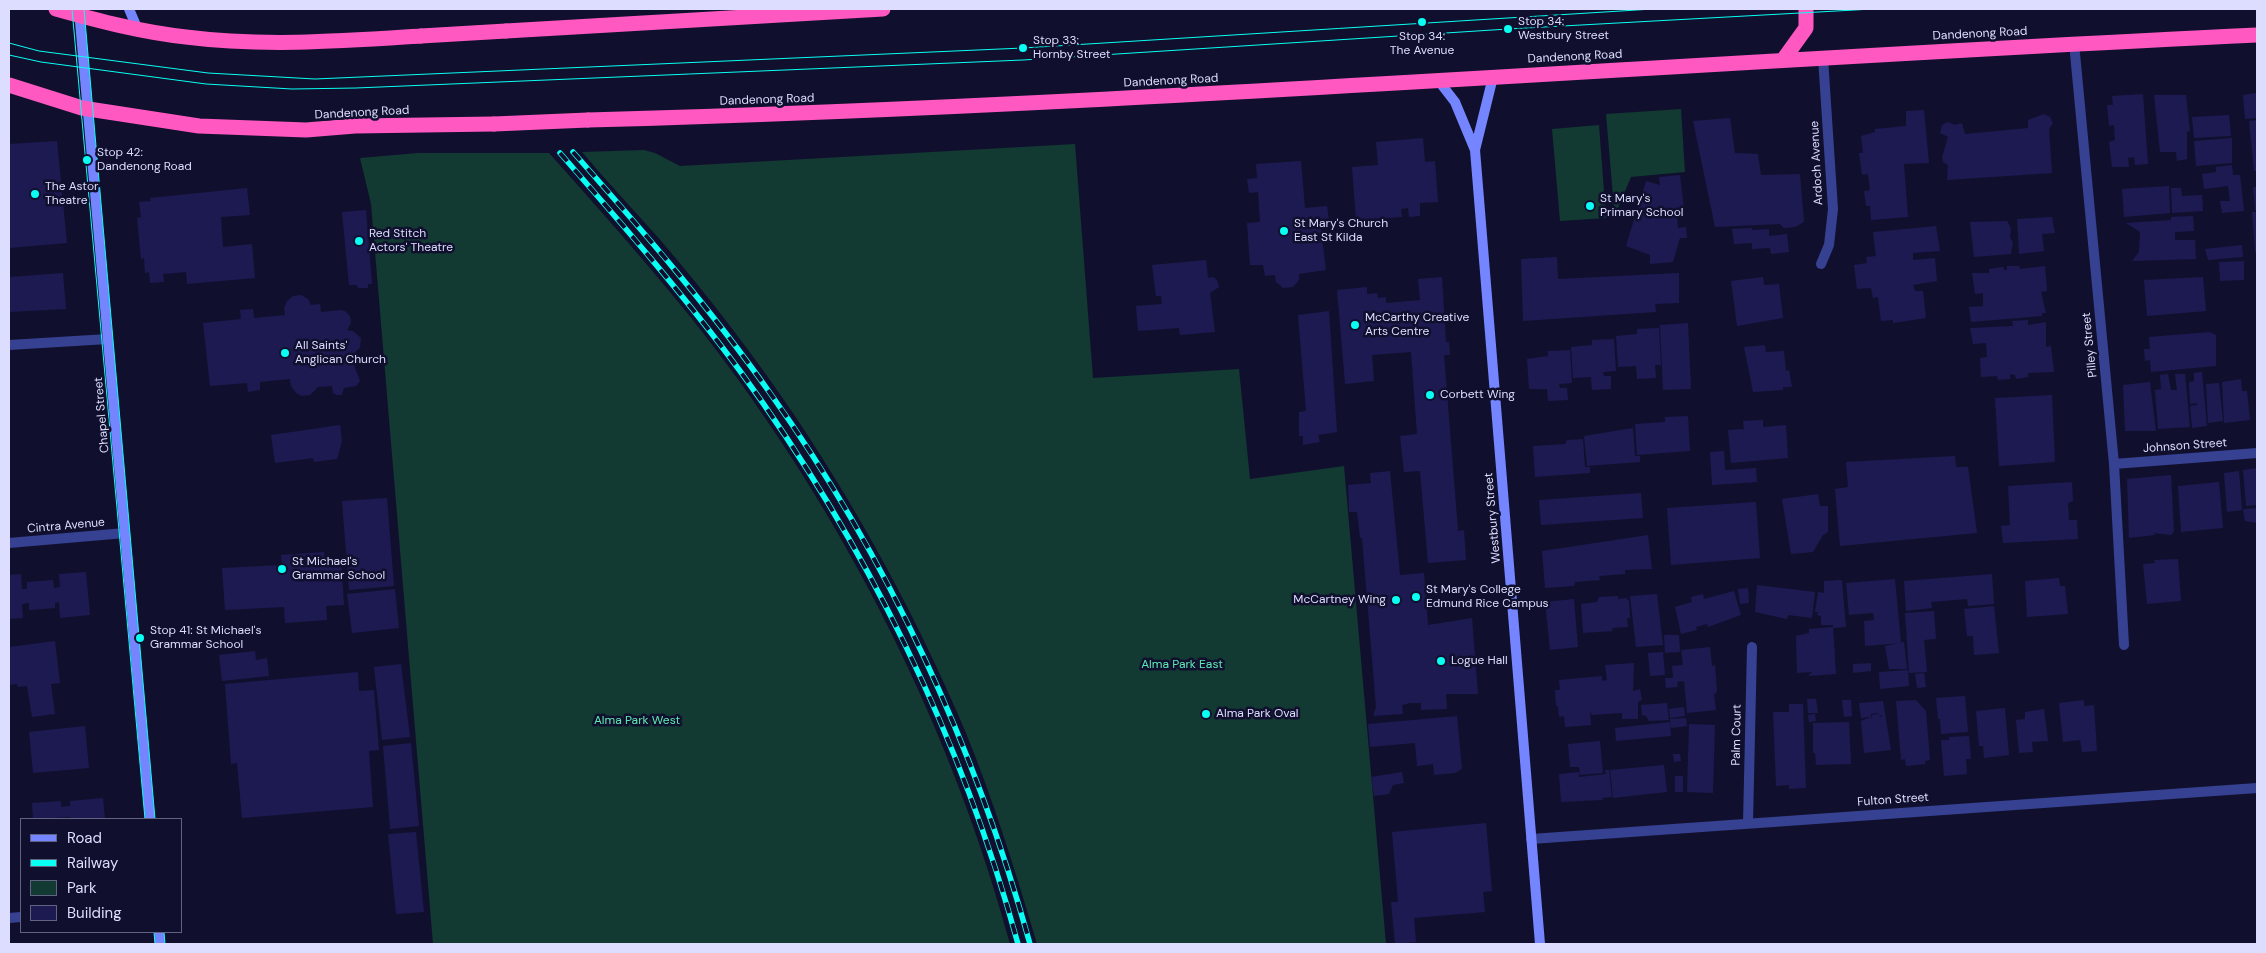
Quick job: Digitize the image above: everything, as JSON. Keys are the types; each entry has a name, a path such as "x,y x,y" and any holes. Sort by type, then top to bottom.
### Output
{"highway":[{"path":"56,9 79,12 138,30 186,38 237,42 338,42 506,30 883,9"},
{"path":"1783,60 1806,28 1806,9"},
{"name":"Dandenong Road","path":"9,85 87,108 199,126 306,130 355,126 494,124 909,110 2074,43 2257,35"}],"street":[{"path":"129,9 138,30"},
{"name":"Chapel Street","path":"79,12 150,818"},
{"name":"Pilley Street","path":"2074,43 2114,464 2124,645"},
{"name":"Ardoch Avenue","path":"1821,264 1829,245 1833,209 1823,58"},
{"name":"Westbury Street","path":"1475,150 1493,77"},
{"name":"Westbury Street","path":"1438,80 1455,102 1475,150 1540,944"},
{"path":"9,345 108,339"},
{"name":"Johnson Street","path":"2114,464 2257,453"},
{"name":"Cintra Avenue","path":"9,543 125,533"},
{"name":"Palm Court","path":"1748,823 1752,647"},
{"name":"Fulton Street","path":"1531,839 2257,788"}],"green space":[{"path":"1681,109 1685,172 1631,177 1618,208 1614,208 1606,114"},
{"path":"1599,125 1606,218 1560,221 1552,129"},
{"name":"Alma Park East","path":"1075,144 1093,378 1239,369 1250,479 1344,466 1386,944 1037,944 1004,838 966,733 910,612 845,494 797,419 749,351 680,263 582,152 644,150 655,153 680,166"},
{"name":"Alma Park West","path":"418,153 549,153 646,263 715,348 782,443 824,510 863,578 899,649 932,721 961,794 988,868 1010,944 433,944 371,204 360,158"}],"building":[{"path":"2257,93 2257,118 2245,119 2243,95"},
{"path":"2143,94 2148,164 2135,165 2134,157 2128,158 2129,167 2112,167 2109,142 2115,140 2114,125 2109,126 2107,105 2113,105 2112,96"},
{"path":"2154,95 2186,95 2190,131 2187,132 2187,159 2177,161 2176,152 2160,152"},
{"path":"1924,110 1929,163 1904,164 1908,217 1871,220 1870,206 1866,206 1864,191 1870,190 1868,174 1862,175 1859,153 1863,153 1861,136 1875,132 1875,129 1906,126 1906,111"},
{"path":"2044,114 2050,117 2053,123 2049,129 2052,173 1947,180 1948,165 1943,162 1942,157 1948,137 1940,133 1942,125 1948,122 1955,125 1962,123 1965,134 2028,128 2028,120"},
{"path":"2229,115 2231,136 2194,138 2192,117"},
{"path":"1730,118 1735,153 1758,154 1761,175 1800,174 1804,222 1795,227 1784,228 1780,224 1715,227 1693,121"},
{"path":"2257,120 2257,171 2254,171 2249,121"},
{"path":"1423,138 1425,162 1435,161 1438,202 1420,203 1420,216 1409,217 1408,208 1401,209 1402,217 1356,220 1352,167 1378,165 1376,142"},
{"path":"2232,138 2232,163 2196,166 2194,141"},
{"name":"The Astor Theatre","path":"57,141 67,243 9,248 9,144"},
{"name":"St Mary's Church East St Kilda","path":"1301,161 1305,208 1327,206 1329,220 1320,221 1326,270 1299,274 1299,280 1293,287 1283,288 1276,282 1275,275 1265,276 1263,265 1250,265 1247,223 1260,222 1258,192 1249,193 1247,179 1257,178 1256,164"},
{"path":"2232,165 2233,175 2240,175 2244,211 2222,213 2220,201 2230,201 2228,186 2204,189 2202,174 2216,172 2216,167"},
{"path":"1680,175 1685,217 1677,218 1678,228 1686,227 1687,238 1680,238 1673,262 1650,264 1650,255 1626,246 1646,181 1660,185 1659,177"},
{"path":"2169,186 2170,213 2124,217 2122,189"},
{"path":"2253,187 2257,187 2257,210 2255,210"},
{"path":"247,188 250,215 221,217 223,247 252,244 255,278 187,284 186,272 163,274 164,282 150,283 149,272 145,273 144,258 141,259 137,218 141,217 139,202 151,201 150,198"},
{"path":"2171,188 2181,188 2182,196 2202,195 2203,211 2172,213"},
{"path":"366,210 372,284 368,284 368,288 358,288 357,285 349,285 342,212"},
{"path":"2252,212 2257,212 2257,252 2255,252"},
{"path":"2193,216 2194,231 2175,232 2175,240 2195,240 2196,259 2132,261 2139,252 2140,232 2126,223 2171,220 2171,217"},
{"path":"2052,217 2055,233 2042,234 2044,251 2019,254 2017,219"},
{"path":"2007,221 2011,228 2010,237 2013,243 2011,254 1974,257 1970,222"},
{"path":"1936,226 1940,251 1913,253 1913,260 1935,258 1937,281 1913,285 1915,291 1923,291 1926,318 1893,323 1893,320 1881,321 1878,297 1873,298 1871,288 1857,289 1854,265 1867,263 1866,257 1876,256 1873,232"},
{"path":"1752,228 1752,230 1769,229 1769,236 1787,234 1789,252 1771,254 1770,248 1752,249 1752,243 1734,244 1732,229"},
{"path":"2242,245 2243,257 2208,260 2205,249"},
{"path":"1557,257 1558,279 1679,273 1679,303 1655,304 1656,312 1523,321 1521,259"},
{"path":"1206,260 1208,278 1213,277 1217,280 1219,287 1210,293 1215,332 1180,335 1179,328 1138,331 1136,306 1162,304 1161,296 1156,296 1152,265"},
{"path":"2244,261 2244,280 2220,281 2219,262"},
{"path":"2007,266 2019,266 2020,269 2045,266 2047,291 2041,292 2046,313 2042,313 2042,316 1971,322 1969,307 1983,306 1983,293 1975,294 1972,273 1989,273 1989,269 2003,267 2004,270 2007,270"},
{"path":"63,273 66,309 9,312 9,277"},
{"name":"Corbett Wing","path":"1442,277 1446,342 1449,342 1450,355 1444,355 1458,531 1464,530 1466,560 1428,563 1420,471 1404,472 1400,436 1417,434 1411,352 1372,355 1374,381 1345,384 1337,290 1367,287 1367,294 1377,293 1378,298 1386,297 1386,303 1420,300 1418,279"},
{"path":"1763,277 1764,285 1779,284 1783,318 1737,326 1731,281"},
{"path":"2203,277 2206,311 2147,316 2144,280"},
{"path":"301,295 308,299 311,305 320,304 321,312 340,310 345,311 350,316 351,323 347,330 353,331 361,338 360,348 356,351 358,365 354,365 360,381 356,386 344,388 342,395 333,393 332,386 318,387 310,395 302,396 296,393 291,386 290,379 260,382 260,390 248,392 247,383 210,386 203,323 241,319 240,310 253,309 254,318 285,315 284,308 287,301 293,296"},
{"path":"1329,311 1337,432 1318,435 1320,442 1303,445 1303,436 1299,436 1299,412 1306,411 1298,315"},
{"path":"2028,320 2028,325 2046,322 2046,347 2051,346 2054,372 2028,373 2028,377 2016,379 2015,375 2010,374 2010,379 1998,380 1997,376 1981,377 1980,358 1987,357 1986,343 1973,344 1970,328 2013,326 2012,321"},
{"path":"1688,323 1691,389 1663,390 1660,325"},
{"path":"1659,328 1661,365 1655,365 1656,378 1637,379 1636,366 1618,367 1616,336 1637,334 1637,329"},
{"path":"2210,332 2216,335 2216,366 2151,372 2150,360 2145,361 2144,349 2150,349 2149,337"},
{"path":"1614,339 1616,371 1603,372 1604,376 1611,376 1611,389 1592,390 1591,377 1573,378 1571,347 1592,345 1592,340"},
{"path":"1765,345 1766,352 1784,351 1786,371 1789,370 1792,387 1783,387 1783,390 1753,392 1744,347"},
{"path":"1570,350 1572,383 1559,384 1560,388 1567,388 1568,400 1548,401 1547,389 1529,389 1527,359 1548,356 1548,351"},
{"path":"2202,372 2207,426 2192,428 2190,406 2197,405 2197,403 2190,404 2189,382 2194,381 2194,373"},
{"path":"2168,374 2171,390 2177,390 2175,374 2185,374 2190,427 2158,429 2155,390 2161,389 2160,375"},
{"path":"2241,379 2242,391 2247,391 2250,420 2224,423 2222,382"},
{"path":"2150,382 2156,431 2125,431 2123,385"},
{"path":"2219,383 2223,421 2208,423 2206,384"},
{"path":"2052,395 2055,462 1999,466 1995,398"},
{"path":"1688,416 1690,451 1637,455 1635,424 1665,422 1665,417"},
{"path":"1763,420 1763,427 1786,425 1788,458 1731,463 1728,430 1744,429 1743,421"},
{"path":"340,425 342,441 337,459 314,462 313,458 275,463 271,435"},
{"path":"1633,428 1635,456 1640,456 1640,462 1587,466 1584,436"},
{"path":"1583,439 1585,467 1590,467 1590,473 1535,477 1533,446 1565,444 1567,440"},
{"path":"1724,451 1725,470 1756,468 1757,482 1712,485 1710,452"},
{"path":"1955,456 1956,467 1968,467 1977,533 1840,546 1835,489 1848,487 1846,462"},
{"path":"2257,468 2257,505 2246,506 2243,470"},
{"name":"McCartney Wing","path":"1390,471 1400,575 1424,573 1428,625 1472,618 1478,694 1446,694 1447,709 1421,710 1421,703 1410,703 1402,705 1403,714 1373,716 1376,707 1362,538 1360,538 1357,512 1349,512 1348,485 1371,483 1370,473"},
{"path":"2239,471 2242,510 2227,512 2224,473"},
{"path":"2171,475 2174,531 2171,535 2154,533 2155,535 2129,538 2127,479"},
{"path":"2072,482 2073,501 2068,503 2069,520 2077,520 2078,539 2003,543 2001,526 2010,525 2008,486"},
{"path":"2219,482 2223,528 2181,532 2178,486"},
{"path":"1641,493 1643,518 1541,525 1539,500"},
{"path":"1818,494 1820,506 1828,506 1828,532 1823,535 1813,552 1791,554 1782,499"},
{"path":"387,498 394,586 349,590 342,501"},
{"path":"1756,502 1760,558 1671,565 1667,508"},
{"path":"2257,508 2257,523 2245,521 2243,509"},
{"path":"1648,535 1652,569 1625,570 1625,574 1599,576 1600,580 1575,582 1574,586 1545,588 1542,551"},
{"path":"324,552 325,560 341,559 344,605 326,606 327,620 285,623 284,607 225,610 222,568 282,565 281,555"},
{"path":"2178,559 2181,601 2147,604 2143,564 2155,563 2154,560"},
{"path":"86,572 90,615 60,618 59,602 55,603 55,608 29,610 29,603 22,604 23,618 9,619 9,575 21,574 22,589 27,589 27,582 53,580 54,588 60,587 59,574"},
{"path":"1992,574 1994,604 1968,606 1967,599 1931,602 1932,608 1906,611 1904,581"},
{"path":"2059,578 2060,586 2065,586 2068,614 2027,617 2025,581"},
{"path":"1895,579 1901,643 1865,646 1864,621 1874,620 1873,613 1849,615 1846,583"},
{"path":"1842,580 1846,627 1833,628 1833,625 1821,625 1821,616 1817,615 1818,612 1815,612 1818,592 1824,593 1824,581"},
{"path":"1757,585 1815,592 1812,618 1788,615 1787,619 1755,612"},
{"path":"1748,588 1749,603 1740,604 1738,589"},
{"path":"395,589 399,628 352,633 347,594"},
{"path":"1734,591 1741,615 1708,627 1707,624 1696,627 1697,630 1681,634 1675,607 1692,602 1691,597 1703,594 1704,599"},
{"path":"1657,594 1663,645 1636,647 1630,596"},
{"path":"1618,596 1618,599 1626,598 1629,601 1630,618 1627,618 1628,627 1612,628 1613,631 1583,633 1581,604 1597,602 1599,597"},
{"path":"1574,599 1578,647 1550,650 1545,602"},
{"path":"1994,606 1999,653 1974,655 1973,636 1967,636 1964,609"},
{"path":"1934,611 1936,639 1924,640 1927,672 1909,673 1905,613"},
{"path":"1833,627 1836,674 1808,676 1812,672 1797,673 1796,636 1809,633 1809,629"},
{"path":"1664,635 1679,635 1680,652 1665,653"},
{"path":"55,641 60,683 51,684 55,714 32,717 27,686 9,685 9,647"},
{"path":"1904,642 1907,669 1889,669 1885,646"},
{"path":"1710,647 1712,666 1715,665 1717,692 1714,694 1716,710 1687,713 1684,681 1677,682 1678,687 1666,688 1665,678 1673,678 1672,666 1683,665 1681,650"},
{"path":"255,651 256,660 267,658 269,676 222,681 219,655"},
{"path":"1663,652 1665,675 1650,676 1648,653"},
{"path":"1634,663 1633,691 1640,689 1642,700 1638,702 1638,719 1622,719 1622,713 1592,715 1590,712 1591,725 1565,727 1564,716 1559,717 1558,706 1556,706 1555,690 1560,690 1559,680 1602,676 1602,681 1607,680 1605,665"},
{"path":"1871,663 1871,671 1853,673 1853,664"},
{"path":"401,664 410,737 382,740 374,667"},
{"path":"1908,670 1909,686 1880,689 1879,672"},
{"path":"358,672 359,691 374,690 379,750 369,751 373,807 242,818 237,763 231,764 225,684"},
{"path":"1924,673 1926,687 1917,688 1915,674"},
{"path":"1965,696 1968,732 1941,734 1936,698"},
{"path":"1807,699 1816,699 1818,713 1808,713"},
{"path":"1842,700 1851,700 1852,716 1844,717"},
{"path":"1916,700 1926,711 1930,760 1925,761 1925,764 1906,766 1905,759 1901,760 1896,701"},
{"path":"2084,700 2084,706 2094,705 2097,751 2082,752 2080,740 2063,742 2059,703"},
{"path":"1883,701 1891,750 1864,753 1861,721 1871,717 1861,718 1859,703"},
{"path":"1667,703 1669,720 1649,721 1646,716 1642,715 1641,705"},
{"path":"1789,704 1803,704 1806,788 1789,789 1789,785 1776,786 1773,712 1789,712"},
{"path":"1684,707 1685,716 1670,718 1669,709"},
{"path":"2005,708 2009,755 1984,758 1983,746 1979,746 1976,711"},
{"path":"2044,709 2048,741 2032,742 2033,752 2019,753 2016,720 2025,719 2025,712"},
{"path":"1815,714 1816,721 1809,722 1808,715"},
{"path":"1457,716 1462,769 1455,773 1434,775 1433,764 1417,766 1415,743 1370,747 1368,724"},
{"path":"1686,718 1687,726 1671,728 1670,719"},
{"path":"1670,722 1671,736 1616,741 1615,728"},
{"path":"1849,722 1851,764 1816,765 1815,753 1813,753 1813,723"},
{"path":"1689,724 1715,725 1713,793 1687,792"},
{"path":"85,726 89,768 33,773 29,732"},
{"path":"1969,736 1971,759 1966,759 1967,774 1944,776 1941,740 1949,740 1949,737"},
{"path":"1600,741 1603,773 1580,775 1579,767 1570,767 1568,744"},
{"path":"411,743 419,826 390,829 383,746"},
{"path":"1673,754 1680,754 1681,761 1674,762"},
{"path":"1664,765 1667,792 1613,798 1610,770"},
{"path":"1605,770 1609,770 1612,797 1602,798 1603,800 1561,802 1559,774 1579,772 1579,777 1606,774"},
{"path":"1402,772 1404,783 1393,785 1389,794 1374,796 1371,777"},
{"path":"1675,776 1683,776 1683,792 1675,792"},
{"path":"103,798 105,818 33,818 32,803 61,801 61,807 70,806 70,801"},
{"path":"1486,823 1492,891 1483,892 1485,912 1414,918 1416,942 1395,944 1391,902 1398,902 1392,832"},
{"path":"416,832 424,912 396,914 388,834"}],"tram line":[{"path":"72,9 145,818"},
{"path":"84,9 155,818"},
{"path":"9,43 39,51 208,73 315,79 1023,48 1653,9"},
{"path":"9,55 41,62 206,84 292,89 356,88 1023,60 1508,29 1873,9"},
{"path":"154,933 155,944"},
{"path":"164,933 165,944"}],"railway":[{"path":"573,152 724,330 813,456 853,521 890,588 924,657 955,727 1008,871 1030,944"},
{"path":"560,153 652,260 719,343 786,437 829,504 869,574 939,718 969,792 1018,944"}],"place":[{"name":"Stop 34: The Avenue","path":"1422,22"},
{"name":"Stop 34: Westbury Street","path":"1508,29"},
{"name":"Stop 33: Hornby Street","path":"1023,48"},
{"name":"Stop 42: Dandenong Road","path":"87,160"},
{"name":"The Astor Theatre","path":"35,194"},
{"name":"St Mary's Primary School","path":"1590,206"},
{"name":"St Mary's Church East St Kilda","path":"1284,231"},
{"name":"Red Stitch Actors' Theatre","path":"359,241"},
{"name":"McCarthy Creative Arts Centre","path":"1355,325"},
{"name":"All Saints' Anglican Church","path":"285,353"},
{"name":"Corbett Wing","path":"1430,395"},
{"name":"St Michael's Grammar School","path":"282,569"},
{"name":"St Mary's College Edmund Rice Campus","path":"1416,597"},
{"name":"McCartney Wing","path":"1396,600"},
{"name":"Stop 41: St Michael's Grammar School","path":"140,638"},
{"name":"Logue Hall","path":"1441,661"},
{"name":"Alma Park Oval","path":"1206,714"}]}
